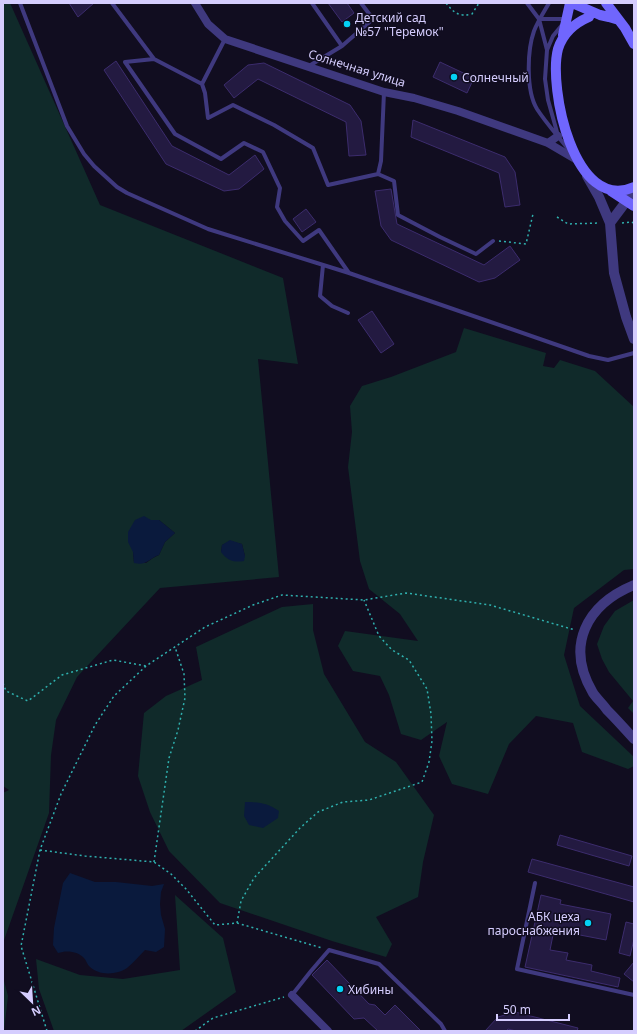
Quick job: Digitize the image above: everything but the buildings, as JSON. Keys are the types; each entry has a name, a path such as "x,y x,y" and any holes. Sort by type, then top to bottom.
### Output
{"main road":[{"path":"619,20 609,16 600,15 571,3 562,39 558,48 557,84 564,124 580,164 594,182 630,203"},
{"path":"606,3 625,28 634,44"},
{"path":"567,19 600,15"},
{"path":"562,39 570,28 589,17"},
{"path":"558,136 564,124"},
{"path":"607,189 624,190 634,187"}],"street":[{"name":"Солнечная улица","path":"195,3 208,24 225,39 384,92 414,98 458,111 548,143 580,164"},
{"path":"548,143 558,136"},
{"path":"580,164 599,197 614,273 626,317 634,339"},
{"path":"605,223 630,203 634,191"},
{"path":"634,585 621,590 591,615 583,632 581,648 582,664 588,684 594,695 634,739"},
{"path":"292,995 328,1031"}],"lane":[{"path":"20,3 67,126 84,154 106,178 127,193 208,229 349,273 589,356 608,360 634,353"},
{"path":"112,3 154,59 202,84 205,93 208,118 233,105 274,125 313,148 328,185 378,174 394,181 398,215 440,238 476,254 493,241"},
{"path":"312,3 342,46"},
{"path":"309,66 342,46 373,19 361,3"},
{"path":"527,3 539,20 547,50 546,79 548,100 558,136"},
{"path":"549,3 539,20 532,39 529,80 533,100 538,110 580,164"},
{"path":"539,20 567,19"},
{"path":"547,50 553,36 567,19"},
{"path":"202,84 225,39"},
{"path":"154,59 125,62 175,134 221,159 244,143 264,152 280,188 277,207 285,221 303,241 320,230 349,273"},
{"path":"378,174 381,160 384,92"},
{"path":"323,266 320,296 332,306 348,312"},
{"path":"535,883 517,969 634,995"},
{"path":"292,995 330,950 379,964 441,1024 445,1031"}],"path":[{"path":"446,3 454,13 464,16 472,14 479,3"},
{"path":"493,241 526,244 532,214"},
{"path":"557,217 568,224 605,223"},
{"path":"622,223 631,222 634,224"},
{"path":"46,1031 21,946 40,850 61,794 95,725 114,696 146,666 205,627 253,605 282,595 364,600 406,593 490,605 583,632"},
{"path":"237,923 241,901 254,878 300,828 318,812 343,802 369,800 385,796 422,782 429,762 432,741 431,714 427,689 409,660 392,650 379,636 364,600"},
{"path":"154,862 169,758 178,730 185,698 184,674 175,647"},
{"path":"3,683 6,692 28,701 62,675 113,660 146,666"},
{"path":"40,850 85,856 154,862 171,874 186,889 215,925 237,923 330,950"},
{"path":"195,1031 213,1018 292,995"}],"green space":[{"path":"3,3 10,3 100,205 283,278 298,364 258,359 279,577 160,588 77,677 56,720 51,755 49,813 3,943 3,793 9,790 3,786","holes":["151,520 159,520 175,533 165,542 159,555 146,563 134,563 133,552","230,541 242,544 245,556 221,552 222,545"]},
{"path":"464,328 546,353 543,366 554,368 560,360 595,371 634,407 634,569 624,570 574,608 564,655 580,706 634,757 634,766 628,769 582,752 573,723 536,716 509,744 488,794 452,784 439,756 447,722 421,740 401,734 389,695 380,676 353,671 338,646 345,631 418,641 400,614 369,589 360,561 348,467 352,432 350,406 362,386 391,377 456,352"},
{"path":"634,600 634,714 628,708 633,701 609,672 602,659 597,644 604,626 615,611"},
{"path":"313,604 313,630 324,674 365,742 396,762 434,815 423,862 418,897 376,917 392,944 386,957 332,941 220,903 169,851 150,812 138,776 144,713 166,696 202,680 196,647 282,607"},
{"path":"175,895 223,938 236,992 181,1031 54,1031 39,989 36,959 80,975 123,979 180,970"},
{"path":"3,977 8,996 4,1031 3,1031"}],"water":[{"path":"144,516 151,520 159,520 175,533 165,542 159,555 145,563 138,564 134,563 133,552 128,542 128,532 135,520"},
{"path":"230,540 242,544 245,556 244,561 237,562 231,560 221,552 222,545"},
{"path":"245,802 271,806 279,811 278,818 263,828 249,825 244,816"},
{"path":"70,873 95,882 116,882 152,886 164,884 161,892 160,904 165,929 164,947 156,952 145,950 127,968 113,973 97,972 88,965 84,958 79,954 68,951 58,953 53,945 54,928 63,883"}],"place":[{"name":"Детский сад №57 \"Теремок\"","path":"347,24"},
{"name":"Солнечный","path":"454,77"},
{"name":"АБК цеха пароснабжения","path":"588,923"},
{"name":"Хибины","path":"340,989"}]}
